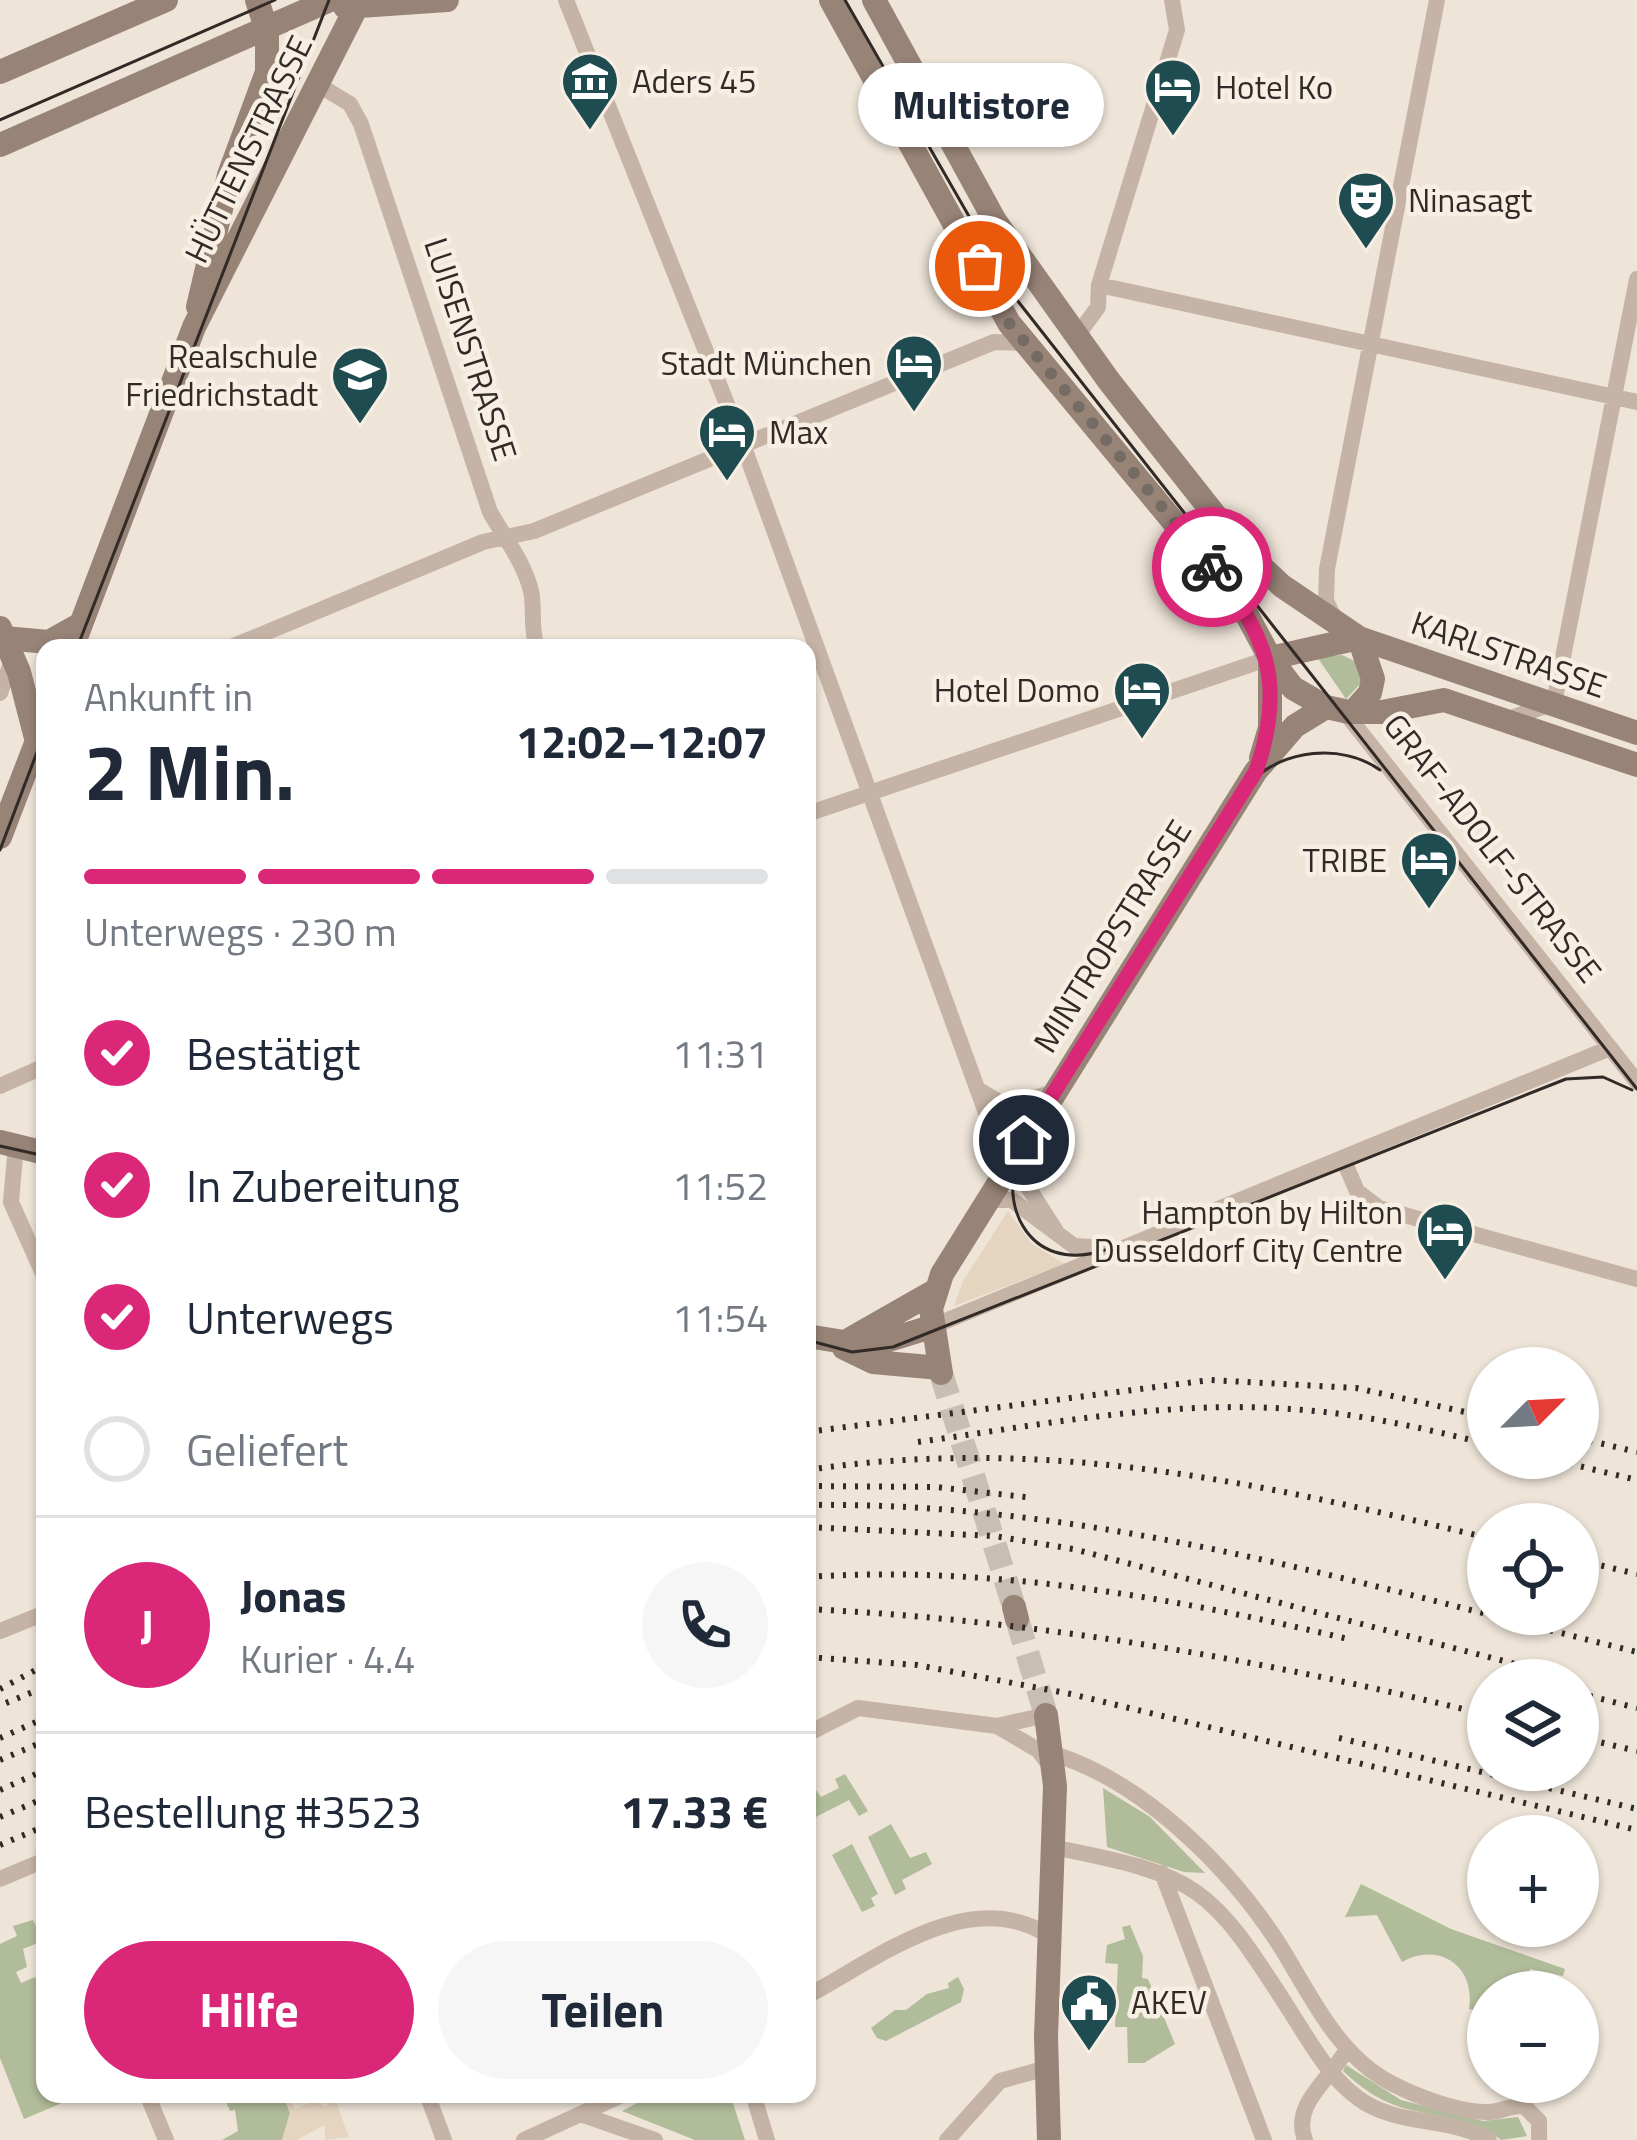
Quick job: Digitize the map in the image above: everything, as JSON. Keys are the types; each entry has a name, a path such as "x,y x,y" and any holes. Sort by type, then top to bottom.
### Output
{"main road":[{"path":"0,72 166,0"},
{"name":"HÜTTENSTRASSE","path":"194,327 229,175 267,72 267,31 257,0"},
{"path":"0,146 322,5 447,0"},
{"name":"GRAF-ADOLF-STRASSE","path":"831,0 1003,314 1240,602 1270,658 1293,688 1341,710"},
{"path":"874,0 994,221 1077,336 1241,548 1282,586 1359,638 1373,679 1370,693 1341,710"},
{"name":"HÜTTENSTRASSE","path":"77,636 194,327 358,3"},
{"path":"1270,658 1359,638"},
{"name":"KARLSTRASSE","path":"1359,638 1637,733"},
{"path":"36,644 6,641 36,718"},
{"name":"GRAF-ADOLF-STRASSE","path":"1270,658 1271,714"},
{"name":"KARLSTRASSE","path":"1341,710 1444,700 1637,765"},
{"name":"MINTROPSTRASSE","path":"838,1345 873,1363 940,1371 931,1327 933,1292 1051,1093 1256,771 1295,726 1341,710"},
{"name":"MINTROPSTRASSE","path":"1256,771 1271,714"},
{"path":"0,837 36,744"},
{"path":"838,1345 933,1292"},
{"path":"816,1339 838,1345 884,1344 931,1327"},
{"path":"1046,1715 1054,1763 1048,2140"}],"street":[{"path":"566,0 815,639"},
{"path":"1077,336 1098,308 1099,285 1177,30 1172,0"},
{"path":"1336,621 1326,601 1327,568 1438,0"},
{"name":"LUISENSTRASSE","path":"317,84 343,97 356,113 490,512 532,596 529,612 535,639"},
{"path":"1508,719 1554,703 1637,279"},
{"path":"1099,285 1637,402"},
{"path":"251,639 505,537 534,531 994,342 1024,343"},
{"path":"0,693 6,641"},
{"path":"816,641 993,1132 1056,1231"},
{"path":"816,811 1270,658"},
{"name":"GRAF-ADOLF-STRASSE","path":"1341,710 1637,1082"},
{"path":"931,1327 1610,1048"},
{"path":"0,1086 36,1070"},
{"path":"974,1082 985,1096 1006,1106 1051,1093"},
{"path":"8,1144 10,1202 36,1258"},
{"path":"1344,1161 1357,1191 1379,1208 1637,1280"},
{"path":"987,1200 1008,1198 1074,1246 1126,1247"},
{"path":"0,1631 36,1617"},
{"path":"816,1729 858,1708 998,1726 1046,1715"},
{"path":"998,1726 1054,1763 1094,1770 1163,1817 1226,1876 1273,1935 1347,2049 1390,2083 1482,2112 1524,2106 1539,2121 1539,2140"},
{"path":"1052,1847 1162,1873 1202,1892 1244,1939 1332,2075 1382,2112 1489,2140"},
{"path":"0,1879 36,1864"},
{"path":"1162,1873 1264,2140"},
{"path":"816,1991 948,1922 1021,1921 1048,1936"},
{"path":"1244,1939 1273,1935"},
{"path":"1305,2140 1299,2115 1347,2049"},
{"path":"946,2140 1000,2081 1047,2068"},
{"path":"151,2103 166,2140"},
{"path":"430,2103 444,2140"},
{"path":"524,2140 608,2103"},
{"path":"755,2103 767,2140"},
{"path":"586,2116 655,2140"}],"green space":[{"path":"1342,655 1359,663 1364,680 1346,699 1317,657"},
{"path":"845,1774 868,1811 859,1816 849,1800 816,1817 816,1790 821,1797 839,1788 835,1779"},
{"path":"1103,1788 1150,1817 1205,1873 1184,1872 1107,1847"},
{"path":"891,1824 910,1858 926,1852 932,1864 902,1880 906,1889 895,1895 868,1837"},
{"path":"852,1844 878,1894 871,1898 875,1906 862,1912 832,1855"},
{"path":"1361,1884 1467,1935 1467,1947 1502,1947 1565,1969 1467,1971 1467,1981 1461,1970 1442,1957 1416,1956 1402,1962 1377,1915 1345,1917"},
{"path":"33,1920 36,1926 36,1944 23,1949 27,1967 16,1972 21,1983 36,1979 36,2103 62,2103 24,2119 0,2058 0,1944 17,1936 13,1926"},
{"path":"1130,1925 1143,1956 1142,1978 1148,1979 1175,2044 1144,2063 1128,2063 1127,2027 1115,2027 1118,1964 1105,1963 1107,1945 1125,1939 1122,1927"},
{"path":"958,1977 964,1989 961,2002 886,2041 877,2038 871,2028 895,2010 906,2010 927,1994 949,1988 948,1983"},
{"path":"1346,2065 1401,2100 1483,2121 1518,2117 1527,2136 1501,2140 1466,2122 1392,2104 1349,2077 1343,2071"},
{"path":"227,2103 286,2103 290,2113 282,2140 222,2140 238,2131 235,2110 230,2111"},
{"path":"637,2103 733,2103 745,2140 695,2140 622,2111"}],"shaded area":[{"path":"1008,1211 1032,1244 1065,1264 954,1306 963,1281"},
{"path":"286,2103 295,2109 309,2103 326,2107 336,2103 349,2137 325,2140 325,2125 296,2140 282,2140 290,2113"}],"tunnel":[{"path":"941,1373 1014,1607"},
{"path":"1017,1619 1046,1715"}],"tram line":[{"path":"0,120 275,0"},
{"path":"80,639 329,0"},
{"path":"845,0 1017,300 1637,1089"},
{"path":"1105,1250 1078,1255 1055,1252 1036,1242 1023,1226 1013,1184 1026,1136 1251,782 1279,762 1313,754 1348,756 1380,770"},
{"path":"0,850 36,755"},
{"path":"816,1342 852,1352 893,1347 1566,1079 1603,1077 1632,1090"},
{"path":"0,1146 36,1154"}],"railway":[{"path":"816,1431 1210,1380 1356,1388 1467,1412"},
{"path":"918,1442 1104,1416 1243,1407 1365,1418 1467,1439"},
{"path":"1599,1443 1637,1452"},
{"path":"816,1469 982,1458 1067,1461 1234,1483 1467,1533"},
{"path":"1599,1471 1637,1480"},
{"path":"816,1486 936,1487 1034,1498"},
{"path":"816,1505 913,1507 1122,1532 1329,1575 1637,1652"},
{"path":"816,1527 994,1536 1073,1549 1496,1659"},
{"path":"1599,1565 1637,1574"},
{"path":"816,1577 875,1574 1011,1580 1147,1598 1348,1639"},
{"path":"816,1610 979,1622 1150,1646 1467,1710"},
{"path":"816,1658 917,1665 1071,1694 1637,1830"},
{"path":"0,1689 36,1670"},
{"path":"6,1703 36,1691"},
{"path":"1599,1698 1637,1708"},
{"path":"0,1738 36,1722"},
{"path":"1339,1738 1637,1809"},
{"path":"1599,1742 1637,1751"},
{"path":"0,1760 36,1745"},
{"path":"0,1790 36,1774"},
{"path":"0,1817 36,1802"},
{"path":"0,1845 36,1830"}],"way so far":[{"path":"980,266 1003,314 1024,343 1102,430 1212,567"}],"place":[{"name":"Aders 45","path":"590,132"},
{"name":"Hotel Ko","path":"1173,138"},
{"name":"Ninasagt","path":"1366,251"},
{"name":"Multistore","path":"980,266"},
{"name":"Stadt München","path":"914,414"},
{"name":"Realschule Friedrichstadt","path":"360,426"},
{"name":"Max","path":"727,483"},
{"name":"Hotel Domo","path":"1142,741"},
{"name":"TRIBE","path":"1429,911"},
{"name":"Hampton by Hilton Dusseldorf City Centre","path":"1445,1282"},
{"name":"AKEV","path":"1089,2053"}],"route":[{"path":"1024,1140 1256,771 1269,734 1270,658 1249,614 1212,567"}]}
